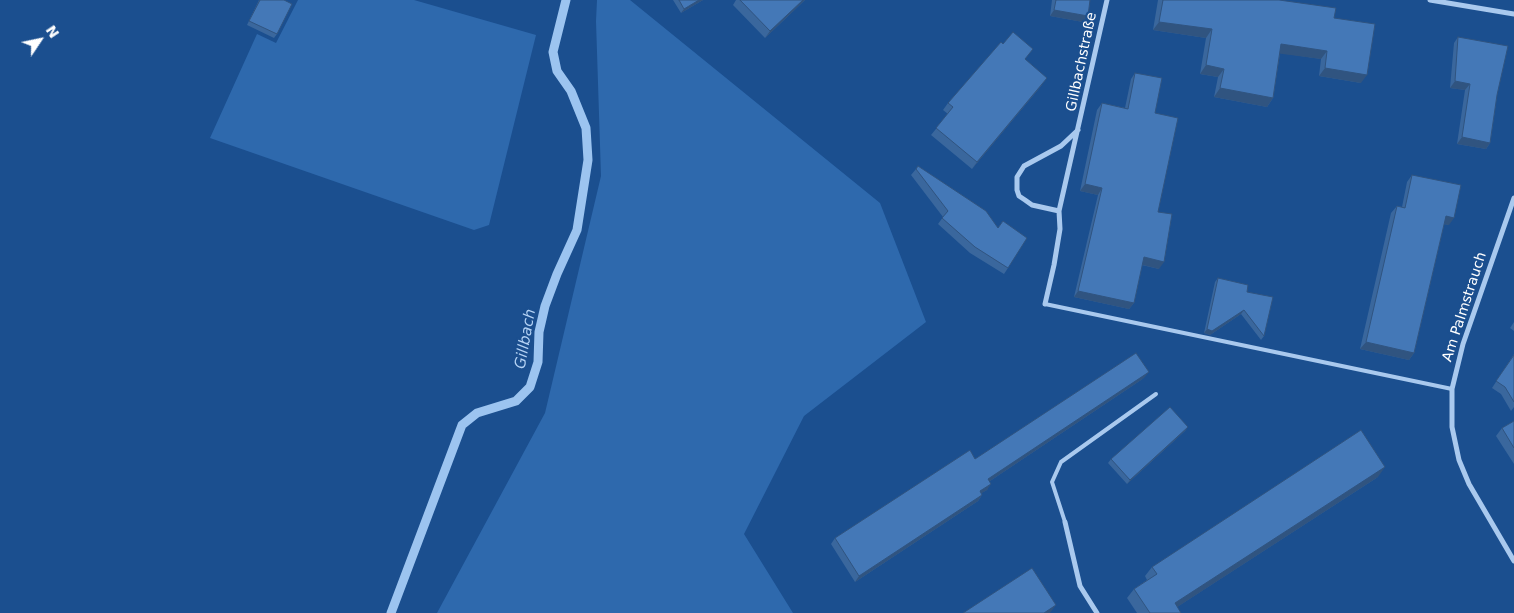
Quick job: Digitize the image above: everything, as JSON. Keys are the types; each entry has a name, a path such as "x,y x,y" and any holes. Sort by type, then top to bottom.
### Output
{"street":[{"name":"Gillbachstraße","path":"1046,304 1060,229 1059,212 1107,0"},
{"path":"1430,0 1514,14"},
{"name":"Gillbachstraße","path":"1059,212 1041,208 1019,196 1017,177 1024,166 1061,146 1079,129"},
{"name":"Am Palmstrauch","path":"1514,198 1463,344 1452,389 1452,427 1459,460 1469,484 1514,561"},
{"path":"1065,522 1080,586 1097,613"}],"lane":[{"path":"1046,304 1452,389"},
{"path":"1065,522 1052,482 1061,462 1156,394"}],"shaded area":[{"path":"298,0 414,0 536,35 489,225 474,230 210,138 257,34 276,43"},
{"path":"597,0 630,0 880,203 926,322 804,416 744,534 793,613 437,613 545,413 601,176"}],"building":[{"path":"260,0 284,0 292,4 277,34 249,21"},
{"path":"679,0 699,0 684,9"},
{"path":"740,0 803,0 770,31"},
{"path":"1056,0 1090,0 1088,16 1054,10"},
{"path":"1163,0 1279,0 1336,8 1334,18 1375,24 1367,75 1325,68 1327,51 1281,44 1273,98 1220,88 1224,69 1206,65 1212,29 1159,22"},
{"path":"1013,32 1033,49 1025,59 1047,78 977,162 936,128 953,107 948,103 1001,42 1003,44"},
{"path":"1458,37 1508,46 1497,95 1490,143 1462,137 1470,84 1455,81"},
{"path":"1135,73 1162,78 1155,113 1178,118 1158,212 1172,214 1164,262 1144,257 1134,303 1078,291 1102,188 1085,184 1102,103 1128,109"},
{"path":"918,166 986,211 998,228 1003,221 1027,238 1008,268 975,247 942,218 948,211 916,169"},
{"path":"1412,175 1461,185 1454,218 1446,216 1414,353 1366,342 1397,206 1405,208"},
{"path":"1218,278 1248,285 1247,292 1273,297 1264,336 1244,310 1212,331 1207,329"},
{"path":"1136,353 1149,372 988,479 991,484 980,491 982,495 859,576 835,538 970,450 975,459"},
{"path":"1514,355 1514,402 1505,387 1496,381"},
{"path":"1170,407 1188,427 1130,480 1111,459"},
{"path":"1514,421 1514,448 1502,428"},
{"path":"1361,430 1385,467 1175,603 1181,613 1150,613 1134,589 1157,574 1152,567"},
{"path":"1032,568 1056,605 1044,613 963,613"}],"waterway":[{"name":"Gillbach","path":"391,613 462,425 477,413 516,401 530,387 538,362 539,332 545,306 577,230 588,160 586,128 571,91 557,71 553,52 566,0"}]}
